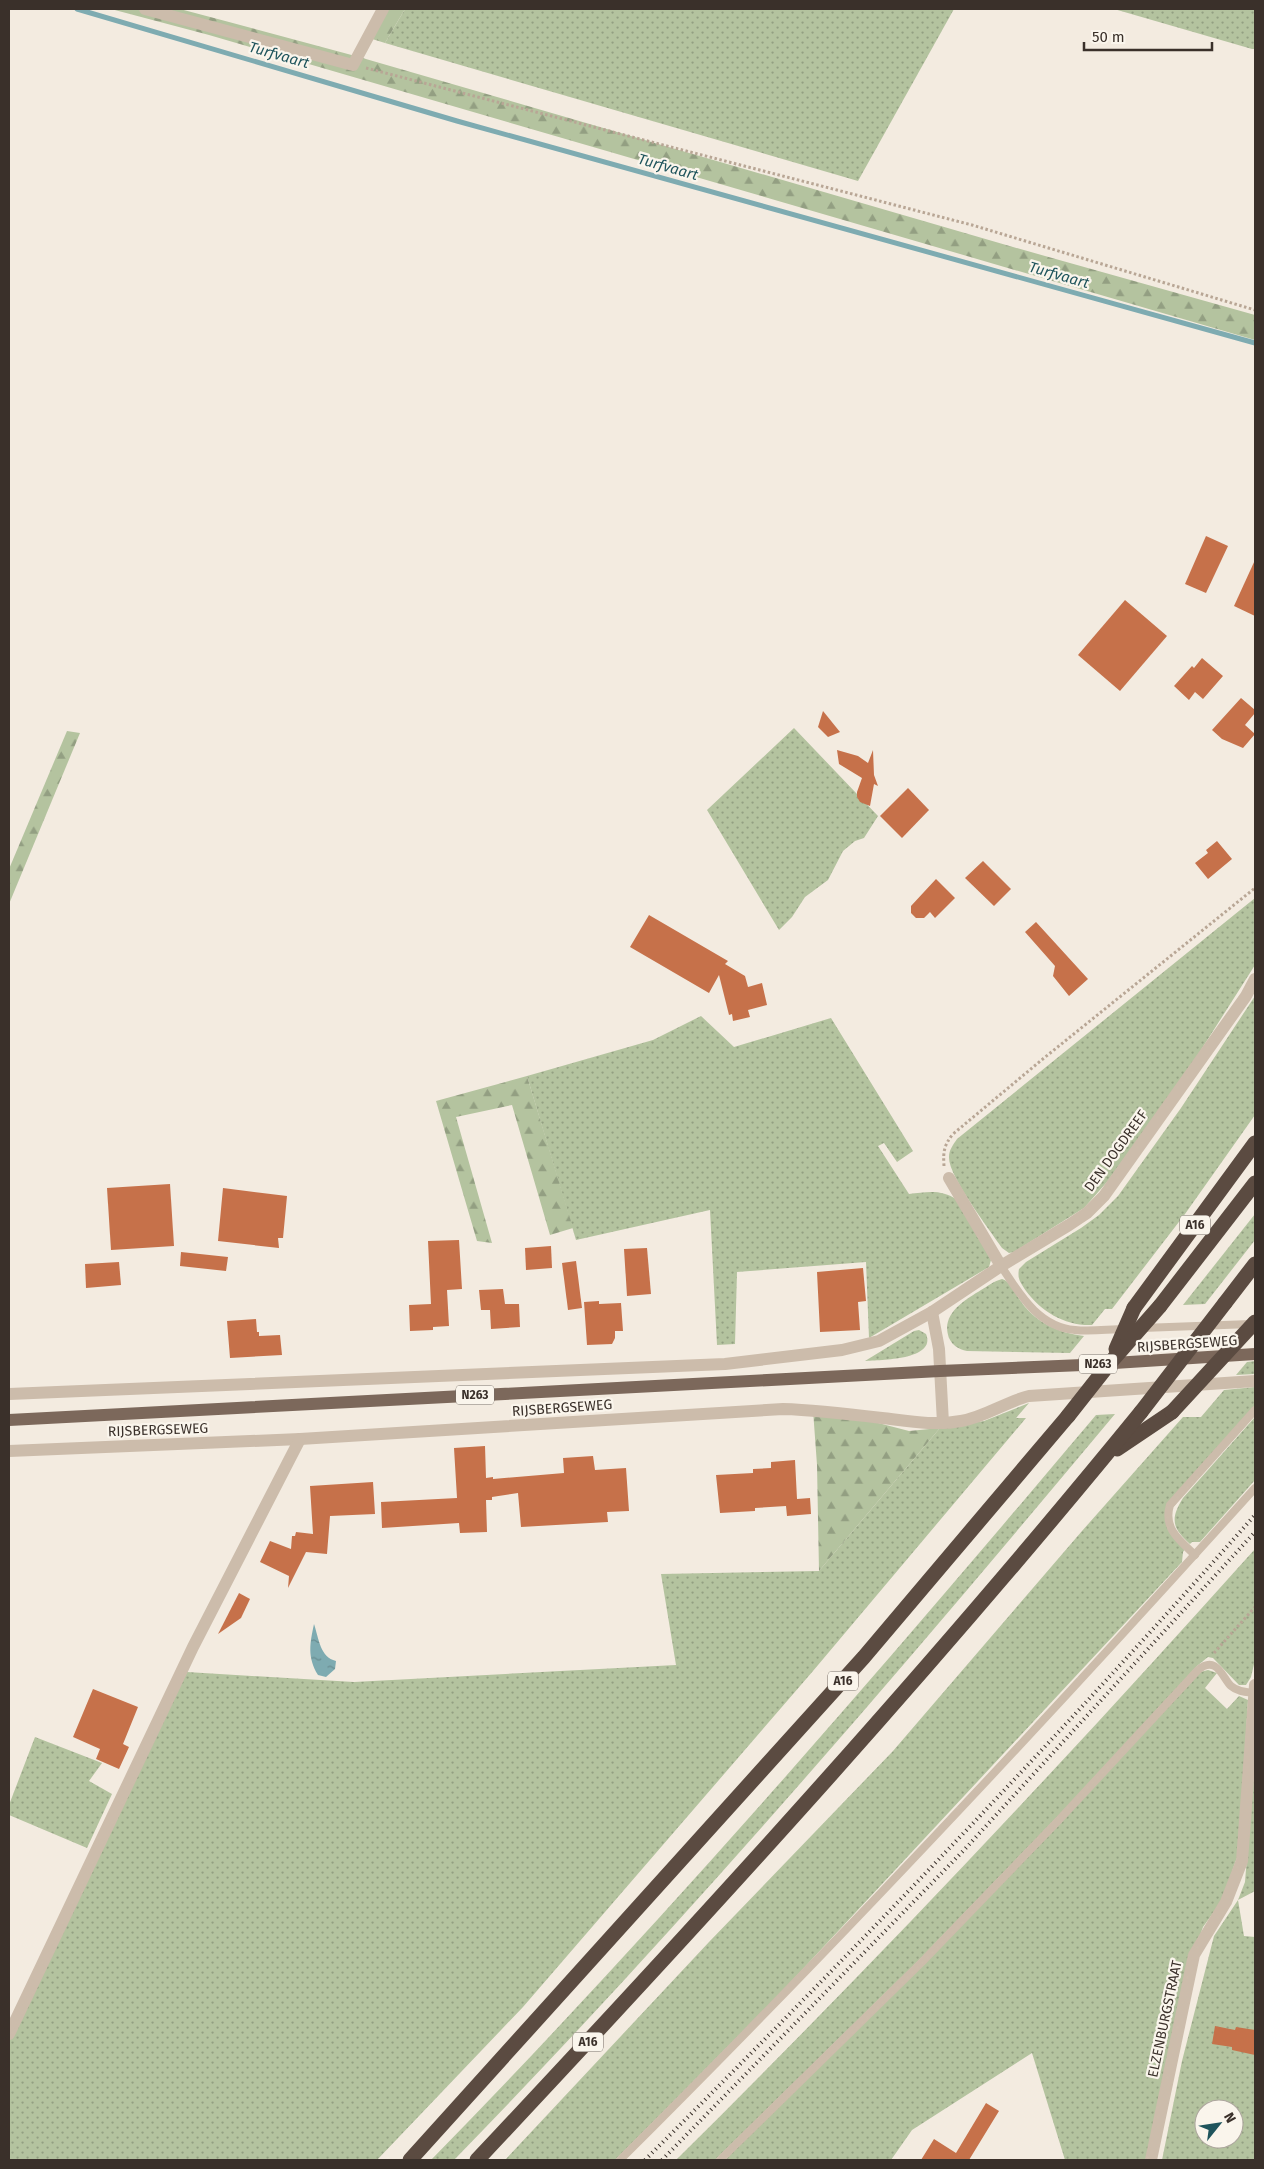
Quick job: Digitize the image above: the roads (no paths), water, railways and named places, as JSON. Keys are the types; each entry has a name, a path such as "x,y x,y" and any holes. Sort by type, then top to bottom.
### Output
{"highway":[{"name":"A16","path":"1109,1364 1134,1308 1255,1143"},
{"name":"A16","path":"410,2160 864,1657 1068,1416 1109,1364 1160,1306 1255,1183"},
{"name":"A16","path":"478,2160 706,1916 905,1690 1103,1458 1255,1264"},
{"name":"A16","path":"1103,1458 1172,1412 1255,1323"}],"main road":[{"name":"RIJSBERGSEWEG","path":"9,1420 1083,1365 1255,1354"}],"street":[{"path":"145,9 353,65 383,9"},
{"name":"DEN DOGDREEF","path":"932,1312 1001,1266 1087,1213 1104,1196 1246,996 1255,979"},
{"path":"949,1178 1001,1266"},
{"path":"9,1394 724,1364 842,1350 879,1341 932,1312 937,1333 943,1423 976,1418 1010,1401 1029,1396 1255,1381"},
{"name":"RIJSBERGSEWEG","path":"9,1451 300,1439 783,1409 816,1410 923,1423 943,1423"},
{"path":"9,2034 193,1647 300,1439"},
{"name":"ELZENBURGSTRAAT","path":"1151,2160 1194,1955 1226,1902 1242,1861 1255,1689"}],"lane":[{"path":"1001,1266 1029,1306 1049,1321 1065,1329 1255,1323"},
{"path":"1195,1555 1173,1534 1169,1527 1168,1513 1170,1505 1255,1410"},
{"path":"620,2160 839,1938 1255,1488"},
{"path":"720,2160 922,1962 1058,1821 1198,1670 1205,1666 1215,1667 1225,1675 1232,1687 1239,1691 1255,1689"}],"water":[{"path":"314,1624 323,1651 327,1656 336,1661 335,1669 326,1677 318,1675 312,1662 311,1644"}],"waterway":[{"name":"Turfvaart","path":"77,9 457,121 1255,343"}],"railway":[{"path":"645,2160 878,1923 1031,1762 1255,1515"},
{"path":"662,2160 965,1849 1255,1532"}]}
